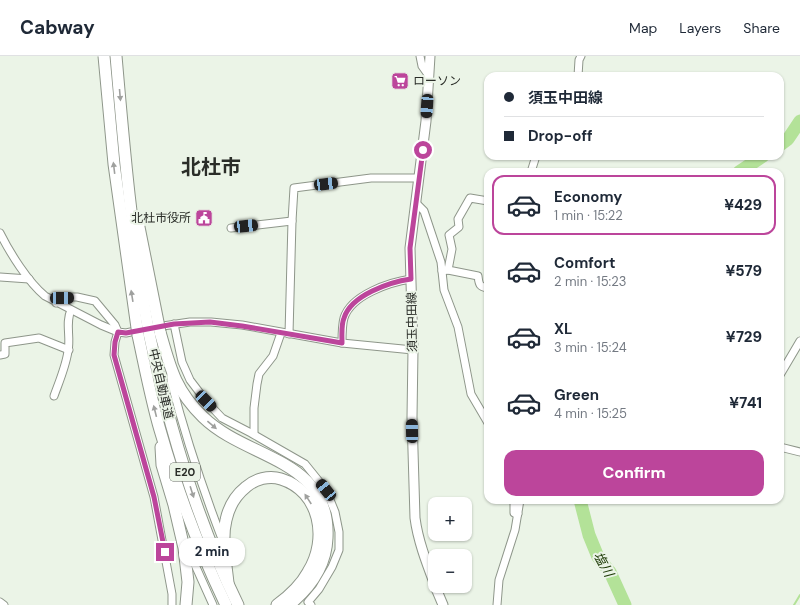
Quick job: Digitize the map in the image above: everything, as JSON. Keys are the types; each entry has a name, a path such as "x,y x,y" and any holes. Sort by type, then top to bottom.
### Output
{"highway":[{"name":"中央自動車道","path":"104,56 114,164 129,281 149,333 160,430 183,504 226,605"},
{"name":"中央自動車道","path":"116,56 139,280 161,389 195,501 238,605"},
{"path":"149,333 184,395 191,405 213,426 225,435 292,469 306,480 314,489 323,509 327,529 325,553 321,564 307,588 289,605"},
{"path":"160,430 162,465 180,530 187,568 188,594 186,605"},
{"path":"228,583 224,529 230,508 240,491 249,484 260,479 277,478 296,485 309,498 318,519 319,538 309,572 288,596 277,605"}],"main road":[{"name":"須玉中田線","path":"428,568 416,528 415,518 410,248 426,121 430,56"},
{"name":"須玉中田線","path":"438,593 444,605"}],"street":[{"path":"420,56 422,66 429,76"},
{"path":"578,72 579,60 581,56"},
{"path":"289,334 294,188 370,178 419,178"},
{"path":"484,200 470,198 458,219 459,227 449,235 452,249 445,270 444,290 458,327 470,394 484,417"},
{"path":"416,203 424,211 445,270"},
{"path":"231,228 292,221"},
{"path":"0,233 36,289 56,303 118,332 126,333 174,324 210,322 342,343 413,350"},
{"path":"445,270 478,276 478,284 484,287"},
{"path":"0,277 29,279"},
{"path":"342,343 344,318 349,308 375,289 396,281 411,279"},
{"path":"56,303 62,298 77,297 94,301 115,325 118,332 115,342 114,355 154,497 172,594 172,605"},
{"path":"54,396 68,350 67,325 68,315 71,310"},
{"path":"174,324 182,362 190,380 206,401 222,418 254,434 305,464 326,490 335,512 339,532 338,550 332,567 319,589 308,602 310,605"},
{"path":"254,434 256,384 259,374 273,356 281,333"},
{"path":"0,355 5,354 4,343 39,338 68,350"},
{"path":"784,368 800,341"},
{"path":"170,368 171,381 182,425 202,485 225,546"},
{"path":"784,448 800,452"},
{"path":"514,504 514,513 518,514"},
{"path":"497,605 499,580 515,530 519,504"},
{"path":"180,530 213,605"},
{"path":"0,602 4,605"}],"waterway":[{"name":"塩川","path":"784,142 788,139 800,121"},
{"name":"塩川","path":"745,168 757,160"},
{"name":"塩川","path":"581,504 589,535 598,557 610,572 625,605"},
{"path":"794,605 800,595"}],"place":[{"name":"ローソン","path":"400,81"},
{"name":"北杜市役所","path":"204,218"}],"district":[{"name":"北杜市","path":"211,167"}],"route":[{"path":"165,552 154,497 114,355 115,342 118,332 126,333 190,322 210,322 342,343 344,318 349,308 375,289 396,281 411,279 410,248 423,150"}]}
